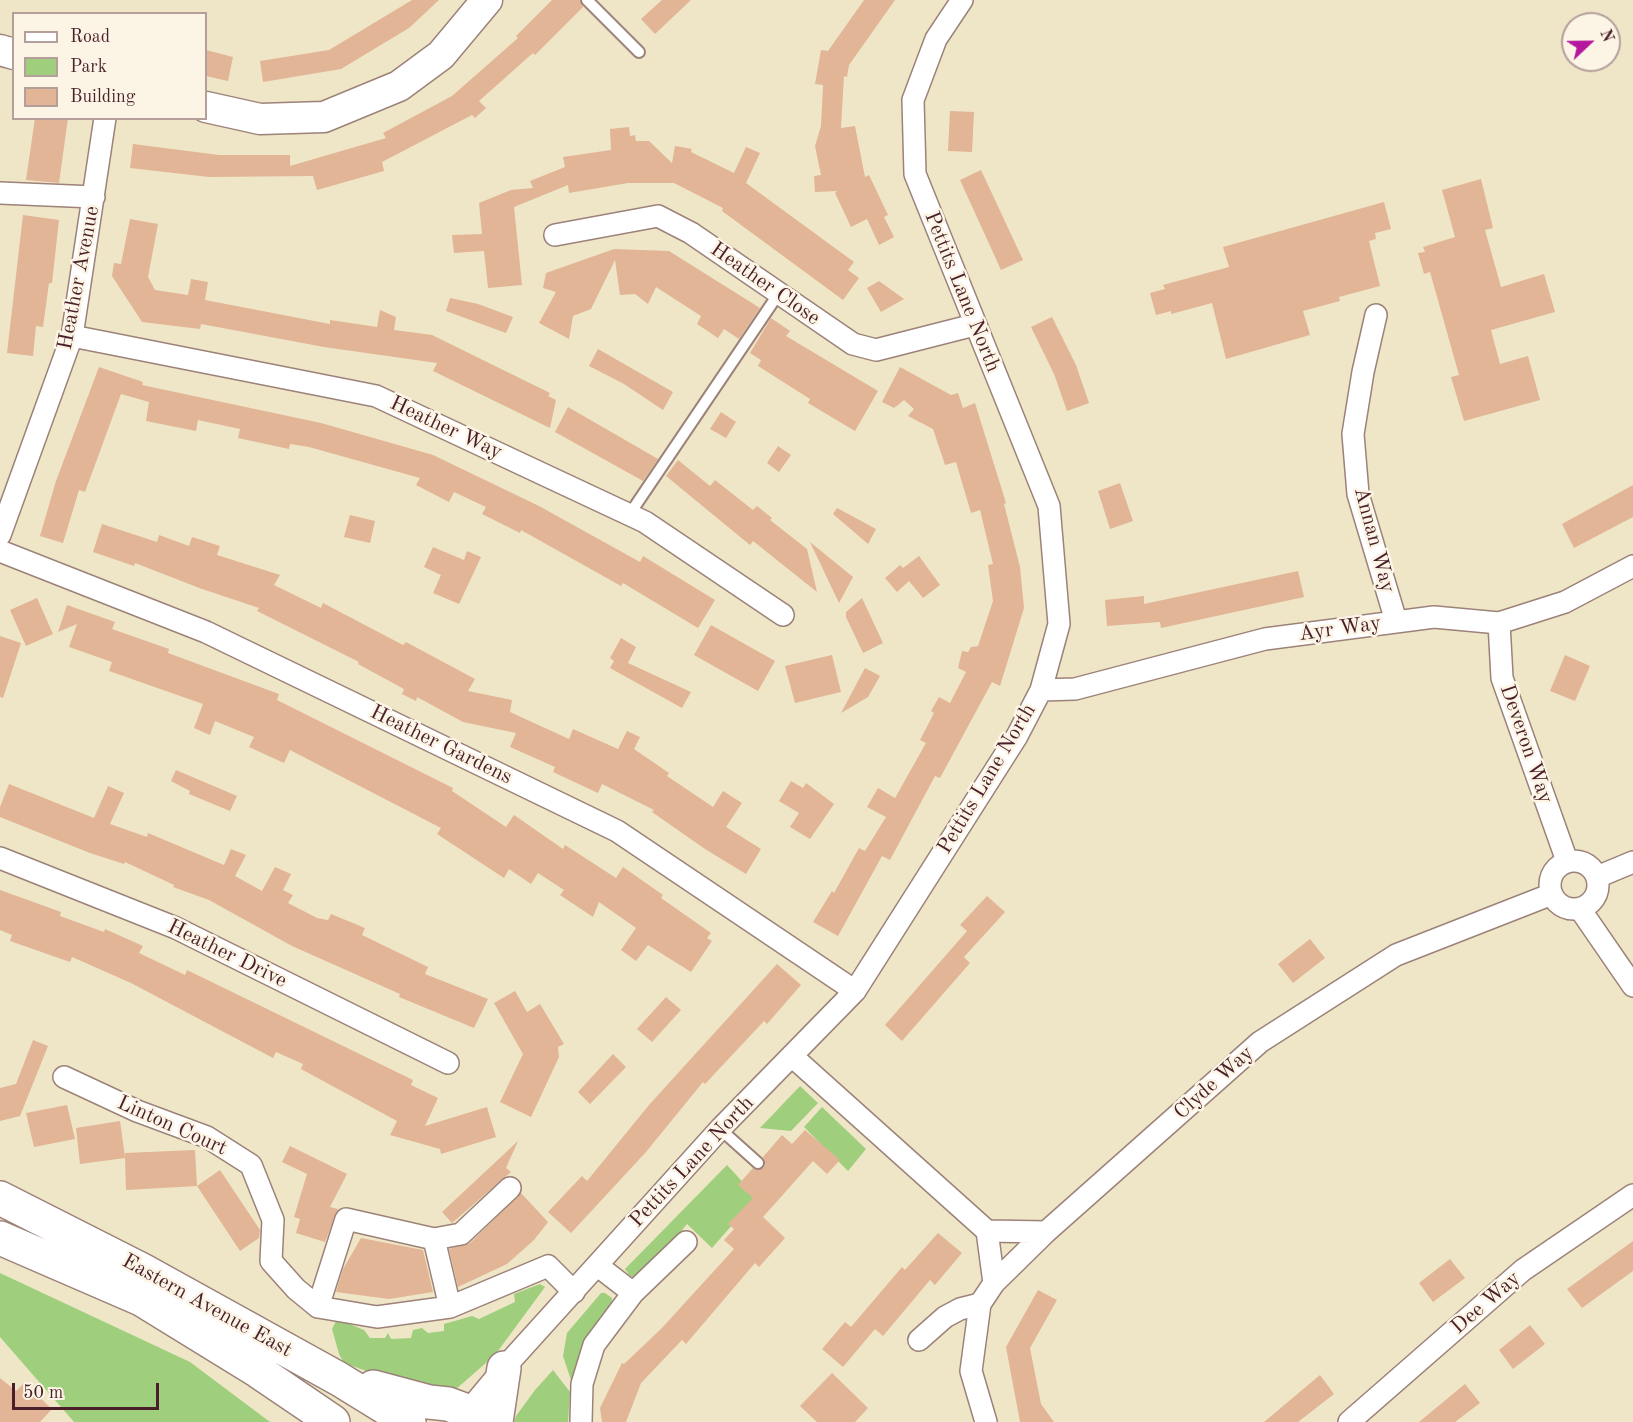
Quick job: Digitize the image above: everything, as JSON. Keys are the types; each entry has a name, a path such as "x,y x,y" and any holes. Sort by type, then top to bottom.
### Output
{"highway":[{"name":"Eastern Avenue East","path":"0,1198 142,1270 339,1379 409,1422"},
{"name":"Eastern Avenue East","path":"0,1238 141,1299 304,1410 333,1422"},
{"path":"339,1379 429,1402 448,1404 474,1418 504,1368"}],"main road":[{"path":"207,107 260,119 324,117 399,86 441,55 487,0"}],"street":[{"name":"Pettits Lane North","path":"504,1368 720,1129 793,1057 855,991 1017,736 1041,690 1059,624 1049,506 915,174 914,100 936,39 962,0"},
{"name":"Heather Avenue","path":"0,535 72,336 105,120"},
{"path":"0,193 94,197"},
{"name":"Heather Close","path":"555,235 658,216 691,232 853,344 876,350 975,325"},
{"name":"Annan Way","path":"1376,315 1353,434 1358,494 1396,621"},
{"name":"Heather Way","path":"72,336 376,396 645,522 783,615"},
{"name":"Heather Gardens","path":"0,551 206,632 617,831 855,991"},
{"name":"Ayr Way","path":"1041,690 1075,689 1265,639 1434,617 1499,623 1565,602 1633,566"},
{"name":"Deveron Way","path":"1499,623 1502,678 1567,861"},
{"name":"Heather Drive","path":"0,858 176,928 447,1063"},
{"path":"1580,909 1593,899 1597,877 1592,867 1579,860 1567,861 1556,870 1551,882 1552,894 1561,906 1580,909 1633,986"},
{"path":"1597,877 1633,862"},
{"name":"Clyde Way","path":"986,1422 971,1371 980,1304 994,1283 1046,1232 1260,1042 1396,955 1552,894"},
{"path":"793,1057 987,1231 994,1283"},
{"name":"Linton Court","path":"64,1077 137,1111 207,1137 251,1165 273,1220 271,1261 296,1289 318,1307"},
{"path":"510,1188 461,1234 434,1239 346,1219 318,1307 377,1317 450,1306 548,1266 574,1292"},
{"name":"Dee Way","path":"1349,1422 1523,1270 1633,1195"},
{"path":"987,1231 1046,1232"},
{"path":"434,1239 450,1306"},
{"path":"581,1422 582,1384 594,1345 633,1293 686,1242"},
{"path":"598,1266 633,1293"},
{"path":"919,1340 945,1317 960,1309 980,1304"}],"lane":[{"path":"587,0 639,52"},
{"path":"629,515 779,293"},
{"path":"720,1129 758,1163"}],"green space":[{"path":"800,1086 818,1103 791,1131 760,1128"},
{"path":"822,1107 866,1149 848,1171 804,1127"},
{"path":"727,1165 761,1202 747,1208 712,1248 687,1224 648,1273 638,1278 630,1276 625,1269"},
{"path":"0,1273 190,1362 270,1422 74,1422 0,1337"},
{"path":"540,1284 545,1287 495,1355 455,1390 423,1391 344,1363 339,1354 332,1329 336,1321 340,1320 364,1330 370,1338 385,1338 388,1333 391,1339 411,1338 413,1330 422,1328 428,1333 444,1331 444,1324 472,1316 479,1319 515,1302 514,1294"},
{"path":"601,1293 612,1298 612,1303 572,1383 563,1356 567,1333"},
{"path":"553,1370 570,1392 568,1422 514,1422 535,1390"}],"building":[{"path":"412,0 439,0 409,28 341,69 263,82 260,61 329,50"},
{"path":"552,0 580,0 583,7 535,55 533,53 479,101 486,108 475,118 472,115 382,162 384,171 317,190 313,176 209,177 130,168 133,144 219,155 290,155 290,166 386,138 383,133 452,96 518,38 516,36"},
{"path":"662,0 691,0 655,34 641,19"},
{"path":"864,0 895,0 849,65 847,77 844,76 841,128 855,126 865,177 869,175 888,215 884,217 894,237 879,245 867,219 851,227 835,193 837,191 815,192 814,176 821,175 815,146 821,126 823,85 815,84 821,50 828,51"},
{"path":"207,50 233,57 228,81 207,76"},
{"path":"950,111 974,112 972,152 948,151"},
{"path":"35,120 68,120 59,183 26,180"},
{"path":"629,127 630,136 635,135 636,141 649,141 672,163 675,146 692,149 691,152 734,173 746,147 760,153 746,183 854,262 848,270 859,278 843,300 722,211 723,208 674,183 628,183 569,193 568,185 514,207 522,285 488,288 484,251 454,253 452,235 482,234 479,203 511,190 533,188 530,181 565,167 563,157 611,150 610,129"},
{"path":"981,170 1023,260 1001,270 960,180"},
{"path":"1481,179 1493,228 1485,230 1501,287 1544,274 1555,312 1491,330 1500,364 1528,356 1540,400 1464,421 1451,377 1459,375 1430,272 1424,274 1418,253 1425,252 1423,247 1455,237 1442,190"},
{"path":"1384,202 1391,229 1375,233 1376,239 1369,241 1380,286 1339,297 1340,301 1303,311 1310,335 1226,359 1212,303 1171,314 1171,311 1156,315 1150,293 1165,289 1163,285 1229,267 1223,247"},
{"path":"23,215 59,220 52,283 49,283 43,327 36,326 33,356 7,353"},
{"path":"130,219 158,224 148,277 155,290 188,295 191,279 208,282 205,300 330,324 330,320 377,327 380,310 396,317 394,330 432,335 550,393 548,396 556,400 550,428 433,371 437,363 324,347 201,324 200,329 142,322 112,276 114,263 121,264"},
{"path":"614,249 669,251 760,308 739,339 724,329 718,338 697,324 701,316 656,287 648,304 635,294 620,295 615,260 591,309 573,316 569,339 539,323 556,292 543,288 546,273"},
{"path":"879,281 904,299 881,312 867,288"},
{"path":"450,298 478,304 513,317 506,333 446,311"},
{"path":"1052,317 1076,365 1089,403 1067,411 1054,374 1031,327"},
{"path":"771,318 790,331 786,336 878,391 855,431 808,403 810,399 758,366 761,360 750,353"},
{"path":"598,349 673,392 663,410 624,384 589,366"},
{"path":"99,367 143,382 142,385 321,423 433,455 539,506 640,562 643,556 715,600 698,628 623,583 621,586 521,530 520,533 482,514 486,507 454,492 449,502 416,485 420,478 309,447 290,444 289,449 238,438 240,429 198,420 196,431 146,421 149,402 121,394 85,492 79,490 63,543 40,536 56,481"},
{"path":"900,367 951,395 958,393 963,408 975,403 1006,503 1004,504 1020,567 1024,608 1000,686 992,682 940,778 935,776 890,860 882,856 838,936 813,922 832,891 834,893 859,848 865,851 886,817 867,807 878,788 895,798 926,743 920,740 934,713 931,711 939,697 950,703 966,672 958,668 962,651 968,652 971,647 978,646 993,601 988,565 993,564 980,510 971,513 956,462 945,465 933,429 908,416 914,409 904,400 894,408 882,402"},
{"path":"568,407 658,459 643,481 555,432"},
{"path":"721,412 736,422 726,438 710,429"},
{"path":"778,446 791,455 779,472 767,463"},
{"path":"678,460 710,486 715,480 753,510 757,506 772,518 770,520 807,549 817,592 753,541 750,545 666,476"},
{"path":"1120,483 1133,521 1110,529 1098,491"},
{"path":"1633,485 1633,517 1574,548 1562,524"},
{"path":"837,508 876,529 868,544 833,514"},
{"path":"350,515 375,521 370,543 344,537"},
{"path":"102,524 157,542 159,535 189,546 192,537 220,546 217,555 280,575 274,585 321,608 323,603 403,645 406,642 475,679 468,691 512,700 510,712 569,739 573,729 618,749 627,731 640,737 634,749 669,773 667,776 713,807 723,791 742,803 726,827 761,849 746,874 705,849 652,812 654,810 602,784 598,793 553,772 555,767 510,747 516,733 463,722 417,697 416,701 402,694 404,689 358,664 359,662 257,611 259,608 135,563 134,566 93,552"},
{"path":"810,542 853,577 839,603"},
{"path":"433,547 464,560 467,551 481,557 459,604 433,593 441,575 424,567"},
{"path":"919,556 940,585 923,598 909,581 897,592 885,578 900,565 903,568"},
{"path":"1298,571 1304,597 1161,628 1160,622 1107,626 1105,600 1144,596 1144,604"},
{"path":"37,598 53,634 26,646 10,610"},
{"path":"862,598 883,643 863,653 846,617 846,612"},
{"path":"67,605 115,622 112,629 169,649 168,653 279,694 277,700 453,788 452,791 506,827 514,815 563,849 565,845 616,878 623,867 663,895 661,898 711,933 707,938 712,941 691,972 648,945 636,961 621,950 636,928 599,902 593,917 560,895 564,890 538,873 531,884 509,869 504,878 437,834 441,828 290,750 284,763 249,747 254,737 215,721 210,735 194,728 203,704 109,671 112,662 69,647 77,624 58,632"},
{"path":"711,625 775,661 758,691 694,655"},
{"path":"0,636 21,643 3,698 0,697"},
{"path":"621,638 636,647 628,663 691,692 682,708 610,668 614,661 610,658"},
{"path":"832,655 841,692 795,703 785,666"},
{"path":"1565,655 1590,666 1575,701 1550,691"},
{"path":"865,668 880,676 868,697 841,713"},
{"path":"176,770 237,796 230,811 189,794 190,791 171,781"},
{"path":"791,781 803,788 806,783 834,804 810,839 790,827 799,813 779,801"},
{"path":"9,784 94,818 108,786 124,793 110,824 147,837 148,833 224,865 231,849 246,855 235,876 262,891 275,867 291,874 283,890 293,895 288,903 317,918 328,920 331,914 365,928 362,935 428,967 425,974 488,999 474,1028 399,997 400,994 292,946 209,900 173,887 174,885 125,862 124,864 90,853 0,817 0,807"},
{"path":"0,890 61,912 60,916 104,932 105,929 143,946 139,953 185,975 187,970 413,1080 411,1085 438,1098 425,1126 487,1107 496,1137 441,1154 440,1149 390,1135 397,1121 301,1069 303,1064 276,1052 273,1058 131,983 72,957 70,962 10,941 12,935 0,930"},
{"path":"987,896 1005,912 964,957 970,963 902,1041 885,1025 967,931 960,925"},
{"path":"1310,939 1325,958 1293,983 1278,964"},
{"path":"777,964 801,985 767,1024 764,1021 705,1084 703,1082 646,1152 571,1233 548,1212 582,1176 587,1181 649,1105"},
{"path":"515,991 527,1012 540,1004 564,1044 558,1047 559,1057 531,1117 500,1102 523,1054 494,1003"},
{"path":"666,997 681,1010 652,1042 637,1029"},
{"path":"33,1040 48,1046 20,1116 0,1121 0,1088 16,1084"},
{"path":"613,1054 626,1067 590,1104 578,1092"},
{"path":"67,1105 75,1139 34,1147 26,1113"},
{"path":"120,1121 125,1157 125,1153 195,1150 197,1186 126,1190 125,1158 80,1164 76,1128"},
{"path":"805,1130 840,1160 827,1174 813,1161 763,1217 785,1238 759,1267 755,1263 686,1344 682,1340 641,1383 626,1422 602,1422 600,1408 622,1363 624,1364 661,1329 734,1249 724,1240 734,1229 728,1224 753,1198 738,1185 753,1168 763,1168 765,1164 763,1157 782,1135 792,1144"},
{"path":"518,1141 506,1168 511,1172 452,1223 442,1212"},
{"path":"290,1146 347,1174 330,1207 338,1209 325,1242 296,1233 300,1219 294,1217 307,1174 282,1162"},
{"path":"220,1170 260,1230 259,1238 240,1251 197,1186"},
{"path":"521,1193 548,1222 534,1240 507,1264 458,1287 449,1249 470,1243"},
{"path":"938,1233 962,1253 935,1285 930,1280 883,1336 875,1329 843,1367 822,1349 845,1322 851,1327 902,1267 905,1270"},
{"path":"361,1238 423,1250 433,1292 389,1299 336,1292 343,1269"},
{"path":"1633,1241 1633,1271 1582,1308 1567,1289"},
{"path":"1450,1259 1465,1278 1433,1302 1419,1283"},
{"path":"1038,1290 1057,1300 1030,1348 1041,1404 1054,1422 1020,1422 1006,1347"},
{"path":"1530,1325 1545,1344 1513,1369 1499,1350"},
{"path":"832,1373 868,1408 855,1422 817,1422 800,1406"},
{"path":"1320,1375 1334,1394 1298,1422 1264,1422"},
{"path":"0,1378 16,1391 24,1383 52,1409 40,1422 0,1422"},
{"path":"1465,1384 1480,1403 1455,1422 1419,1422"}]}
